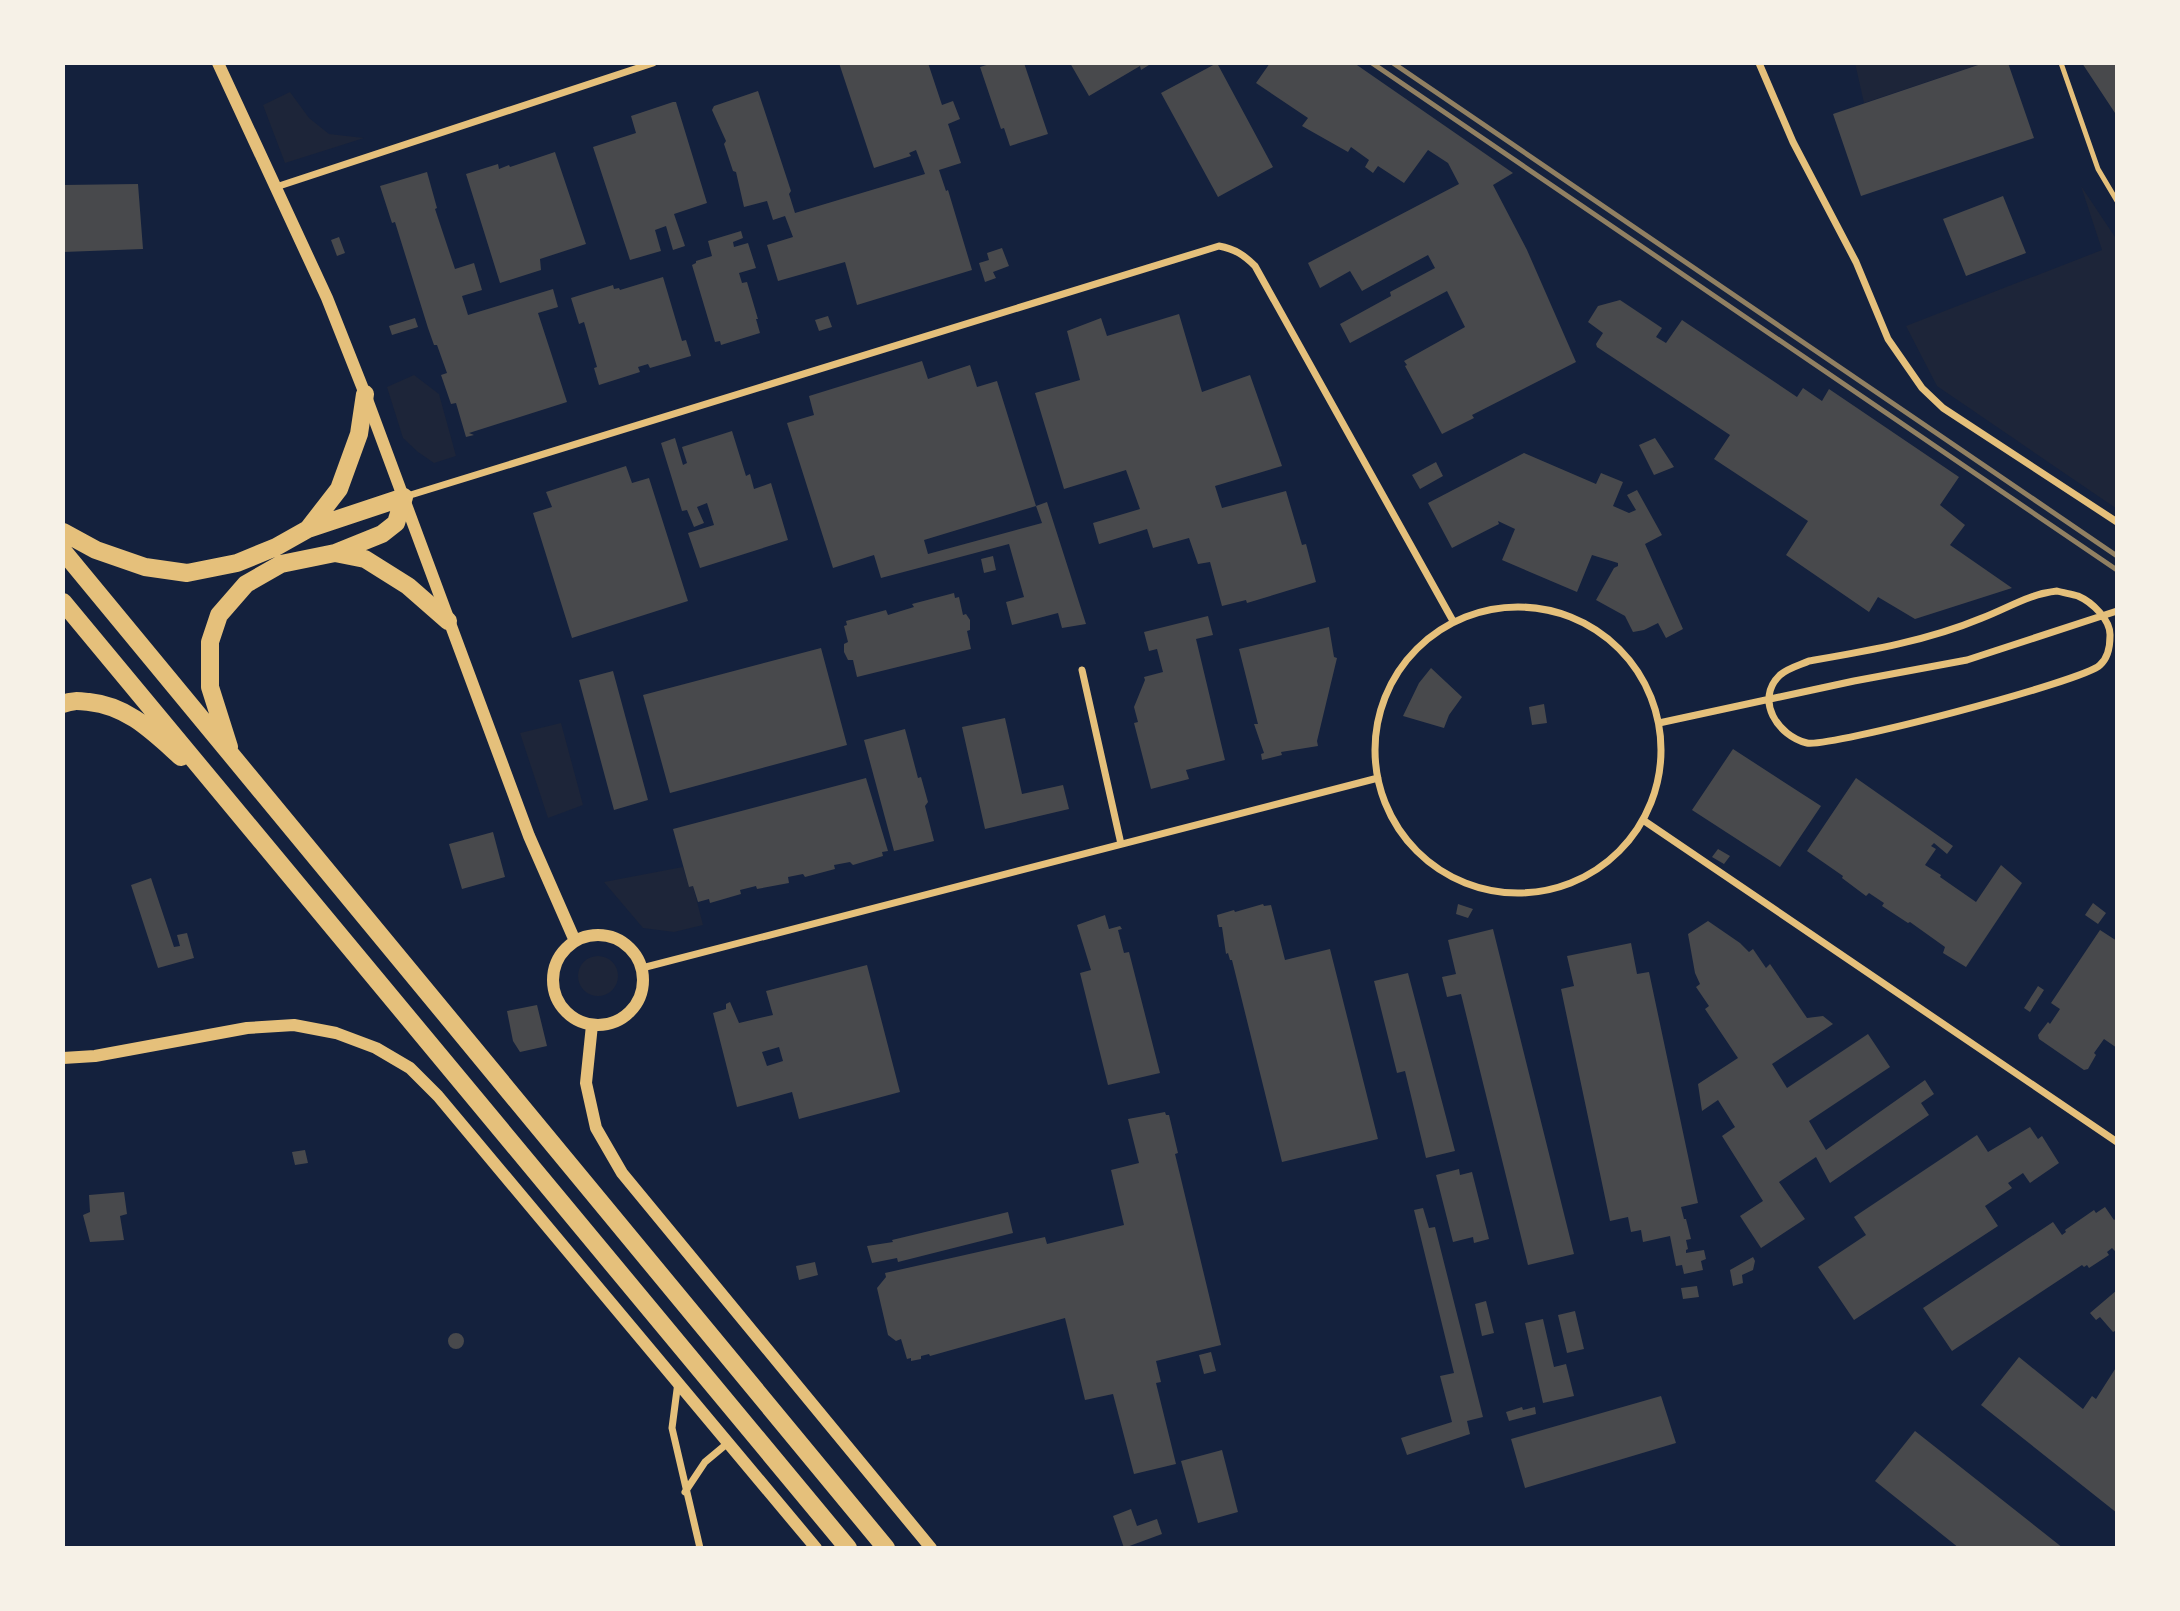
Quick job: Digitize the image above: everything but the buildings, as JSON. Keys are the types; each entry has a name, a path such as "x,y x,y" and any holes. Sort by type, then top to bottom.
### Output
{"highway":[{"path":"308,529 339,489 359,434 365,394"},
{"path":"63,532 96,550 145,567 187,573 237,563 276,547 308,529 404,497"},
{"path":"233,757 210,687 210,642 219,615 246,584 281,564 335,552 382,534 396,523 404,497"},
{"path":"63,551 886,1548"},
{"path":"335,552 365,559 408,586 448,621"},
{"path":"63,602 848,1548"},
{"path":"63,704 71,701 107,704 144,723 236,809"}],"street":[{"path":"218,63 327,298 404,497 529,836 575,941"},
{"path":"276,187 653,63"},
{"path":"1759,63 1793,142 1856,262 1888,339 1922,388 1943,408 2117,522"},
{"path":"404,497 1219,247 1231,248 1243,254 1255,266 1452,621"},
{"path":"2057,591 2079,596 2098,610 2110,631 2109,650 2100,666 2084,675 2037,691 1847,738 1810,744 1788,736 1775,723 1769,701 1773,686 1780,675 1809,661 1919,639 1982,618 2039,593 2057,591"},
{"path":"1509,606 1529,607 1567,615 1594,628 1617,646 1636,669 1650,695 1659,723 1661,763 1658,783 1643,820 1629,841 1612,859 1591,873 1569,884 1545,891 1496,891 1472,885 1449,875 1428,861 1410,844 1396,824 1385,802 1378,778 1375,751 1377,725 1389,687 1411,654 1430,636 1452,621 1480,611 1509,606"},
{"path":"1659,723 1854,681 1968,660 2117,611"},
{"path":"1082,670 1121,844"},
{"path":"642,968 1378,778"},
{"path":"1643,820 2117,1142"},
{"path":"587,936 615,938 627,945 642,968 644,983 640,998 632,1010 614,1022 592,1025 571,1015 556,996 553,981 555,965 563,952 575,941 587,936"},
{"path":"63,1058 95,1056 247,1028 295,1025 336,1033 376,1048 410,1068 438,1096 816,1548"},
{"path":"592,1025 586,1083 596,1128 622,1173 931,1548"},
{"path":"678,1381 672,1428 700,1548"},
{"path":"685,1492 705,1462 729,1442"}],"lane":[{"path":"2061,63 2098,169 2117,201"}],"shaded area":[{"path":"1855,63 1984,63 1864,103"},
{"path":"290,92 309,118 329,134 364,138 285,163 263,105"},
{"path":"2081,186 2117,240 2117,509 1937,386 1906,326 2102,250"},
{"path":"414,375 439,394 456,456 434,463 403,438 387,387"},
{"path":"561,723 583,805 548,818 520,733"},
{"path":"683,867 689,887 693,886 703,925 674,932 643,928 604,882"},
{"path":"598,956 606,957 612,962 617,968 617,984 612,990 606,995 598,996 590,995 584,990 579,984 578,976 579,968 584,962 590,957"}],"railway":[{"path":"1372,63 2117,570"},
{"path":"1393,63 2117,556"}]}
